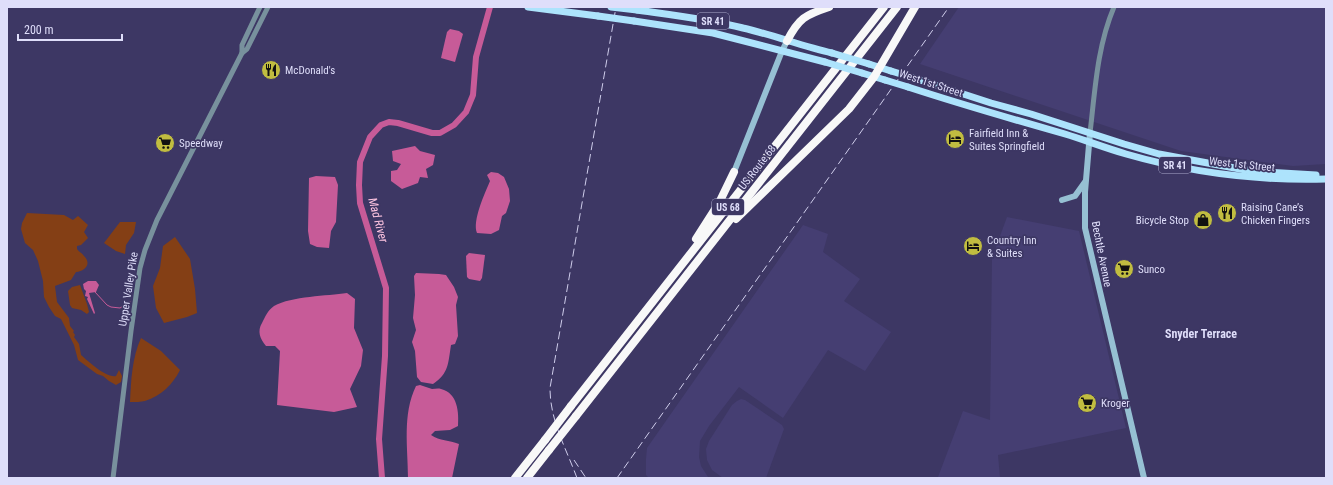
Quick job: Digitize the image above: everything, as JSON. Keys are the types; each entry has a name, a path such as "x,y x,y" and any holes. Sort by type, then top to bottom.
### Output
{"highway":[{"path":"787,41 794,27 800,21 810,14 829,7"},
{"name":"US Route 68","path":"515,478 884,7"},
{"name":"US Route 68","path":"527,478 897,7"},
{"path":"709,247 755,200 841,118 874,77 915,7"},
{"path":"654,301 676,264 710,218 734,172"}],"main road":[{"name":"West 1st Street","path":"528,7 713,33 826,62 1135,156 1216,174 1285,180 1326,179"},
{"name":"West 1st Street","path":"611,7 687,16 746,28 869,64 1159,154 1258,171 1326,174"},
{"path":"734,172 787,41"},
{"name":"Bechtle Avenue","path":"1090,133 1084,208 1088,244 1144,478"},
{"path":"1062,200 1074,196 1086,181"}],"street":[{"name":"Upper Valley Pike","path":"242,53 242,45 260,7"},
{"name":"Upper Valley Pike","path":"113,478 131,331 140,268 145,250 157,220 242,53 247,49 268,7"},
{"name":"Bechtle Avenue","path":"1090,133 1100,54 1108,22 1114,7"}],"shaded area":[{"path":"959,7 1326,7 1326,164 1293,166 1181,151 920,64"},
{"path":"450,29 459,31 463,34 455,62 441,58 447,32"},
{"path":"415,146 420,151 435,155 433,165 426,169 428,178 420,177 418,183 402,189 391,181 391,171 397,170 401,164 393,161 392,151"},
{"path":"491,172 498,173 504,177 509,189 510,201 506,213 502,216 499,230 491,234 477,233 476,222 482,200 490,181 487,175"},
{"path":"316,176 335,177 338,185 336,222 331,231 329,248 317,247 310,244 308,231 309,178"},
{"path":"27,213 64,215 73,220 78,216 88,225 84,232 88,238 81,245 77,246 77,249 86,259 86,267 85,269 76,272 71,280 55,286 57,302 69,318 70,326 74,331 74,337 79,344 81,355 107,375 116,376 119,370 122,376 121,382 116,385 103,376 97,374 78,360 74,345 61,319 55,316 49,307 44,297 43,281 38,261 33,250 25,243 21,229"},
{"path":"1007,217 1079,231 1126,428 998,455 1000,478 938,477 963,411 990,420 992,258"},
{"path":"120,222 136,222 134,233 126,245 125,254 116,251 104,243"},
{"path":"803,225 828,234 823,252 860,279 844,301 891,332 865,371 828,350 783,418 739,387 709,426 700,441 699,457 701,466 708,477 649,478 646,475 647,448"},
{"path":"175,237 190,259 197,313 164,323 156,308 153,286 160,268 163,246"},
{"path":"469,253 485,255 482,278 480,281 469,279 467,277 466,256"},
{"path":"416,273 446,275 454,287 458,297 456,305 458,336 455,344 451,345 445,372 433,384 421,382 417,377 415,351 412,342 416,330 413,318 415,295 414,276"},
{"path":"88,281 96,281 99,285 96,292 89,293 95,313 94,314 87,299 88,297 85,296 86,291 83,284"},
{"path":"80,285 89,312 87,314 81,310 72,308 70,305 68,291 72,287"},
{"path":"347,293 355,299 354,328 363,350 361,366 350,389 357,407 334,412 277,405 280,351 275,346 266,346 262,341 259,332 260,326 267,314 274,306 290,300"},
{"path":"141,338 161,351 180,370 170,385 161,393 145,401 130,402 134,361"},
{"path":"420,385 432,389 447,391 454,399 456,404 458,410 458,426 450,430 435,431 431,435 459,444 452,478 408,478 407,420 416,386"},
{"path":"741,399 745,400 782,425 784,429 766,478 723,478 712,470 707,460 706,449 709,441 732,405"}],"waterway":[{"name":"Mad River","path":"382,478 379,439 385,356 386,288 360,203 360,162 370,137 381,125 389,122 398,123 432,133 440,133 454,125 466,112 473,95 476,57 490,7"},
{"path":"95,292 107,305 111,307 120,308 130,302"}],"railway":[{"path":"577,478 559,434 553,412 550,388 616,7"},
{"path":"617,478 949,7"},
{"path":"574,460 586,478"}],"place":[{"name":"McDonald's","path":"271,70"},
{"name":"Fairfield Inn & Suites Springfield","path":"955,139"},
{"name":"Speedway","path":"165,143"},
{"name":"Raising Cane’s Chicken Fingers","path":"1227,213"},
{"name":"Bicycle Stop","path":"1203,220"},
{"name":"Country Inn & Suites","path":"973,246"},
{"name":"Sunco","path":"1124,269"},
{"name":"Kroger","path":"1087,403"}],"district":[{"name":"Snyder Terrace","path":"1201,334"}]}
